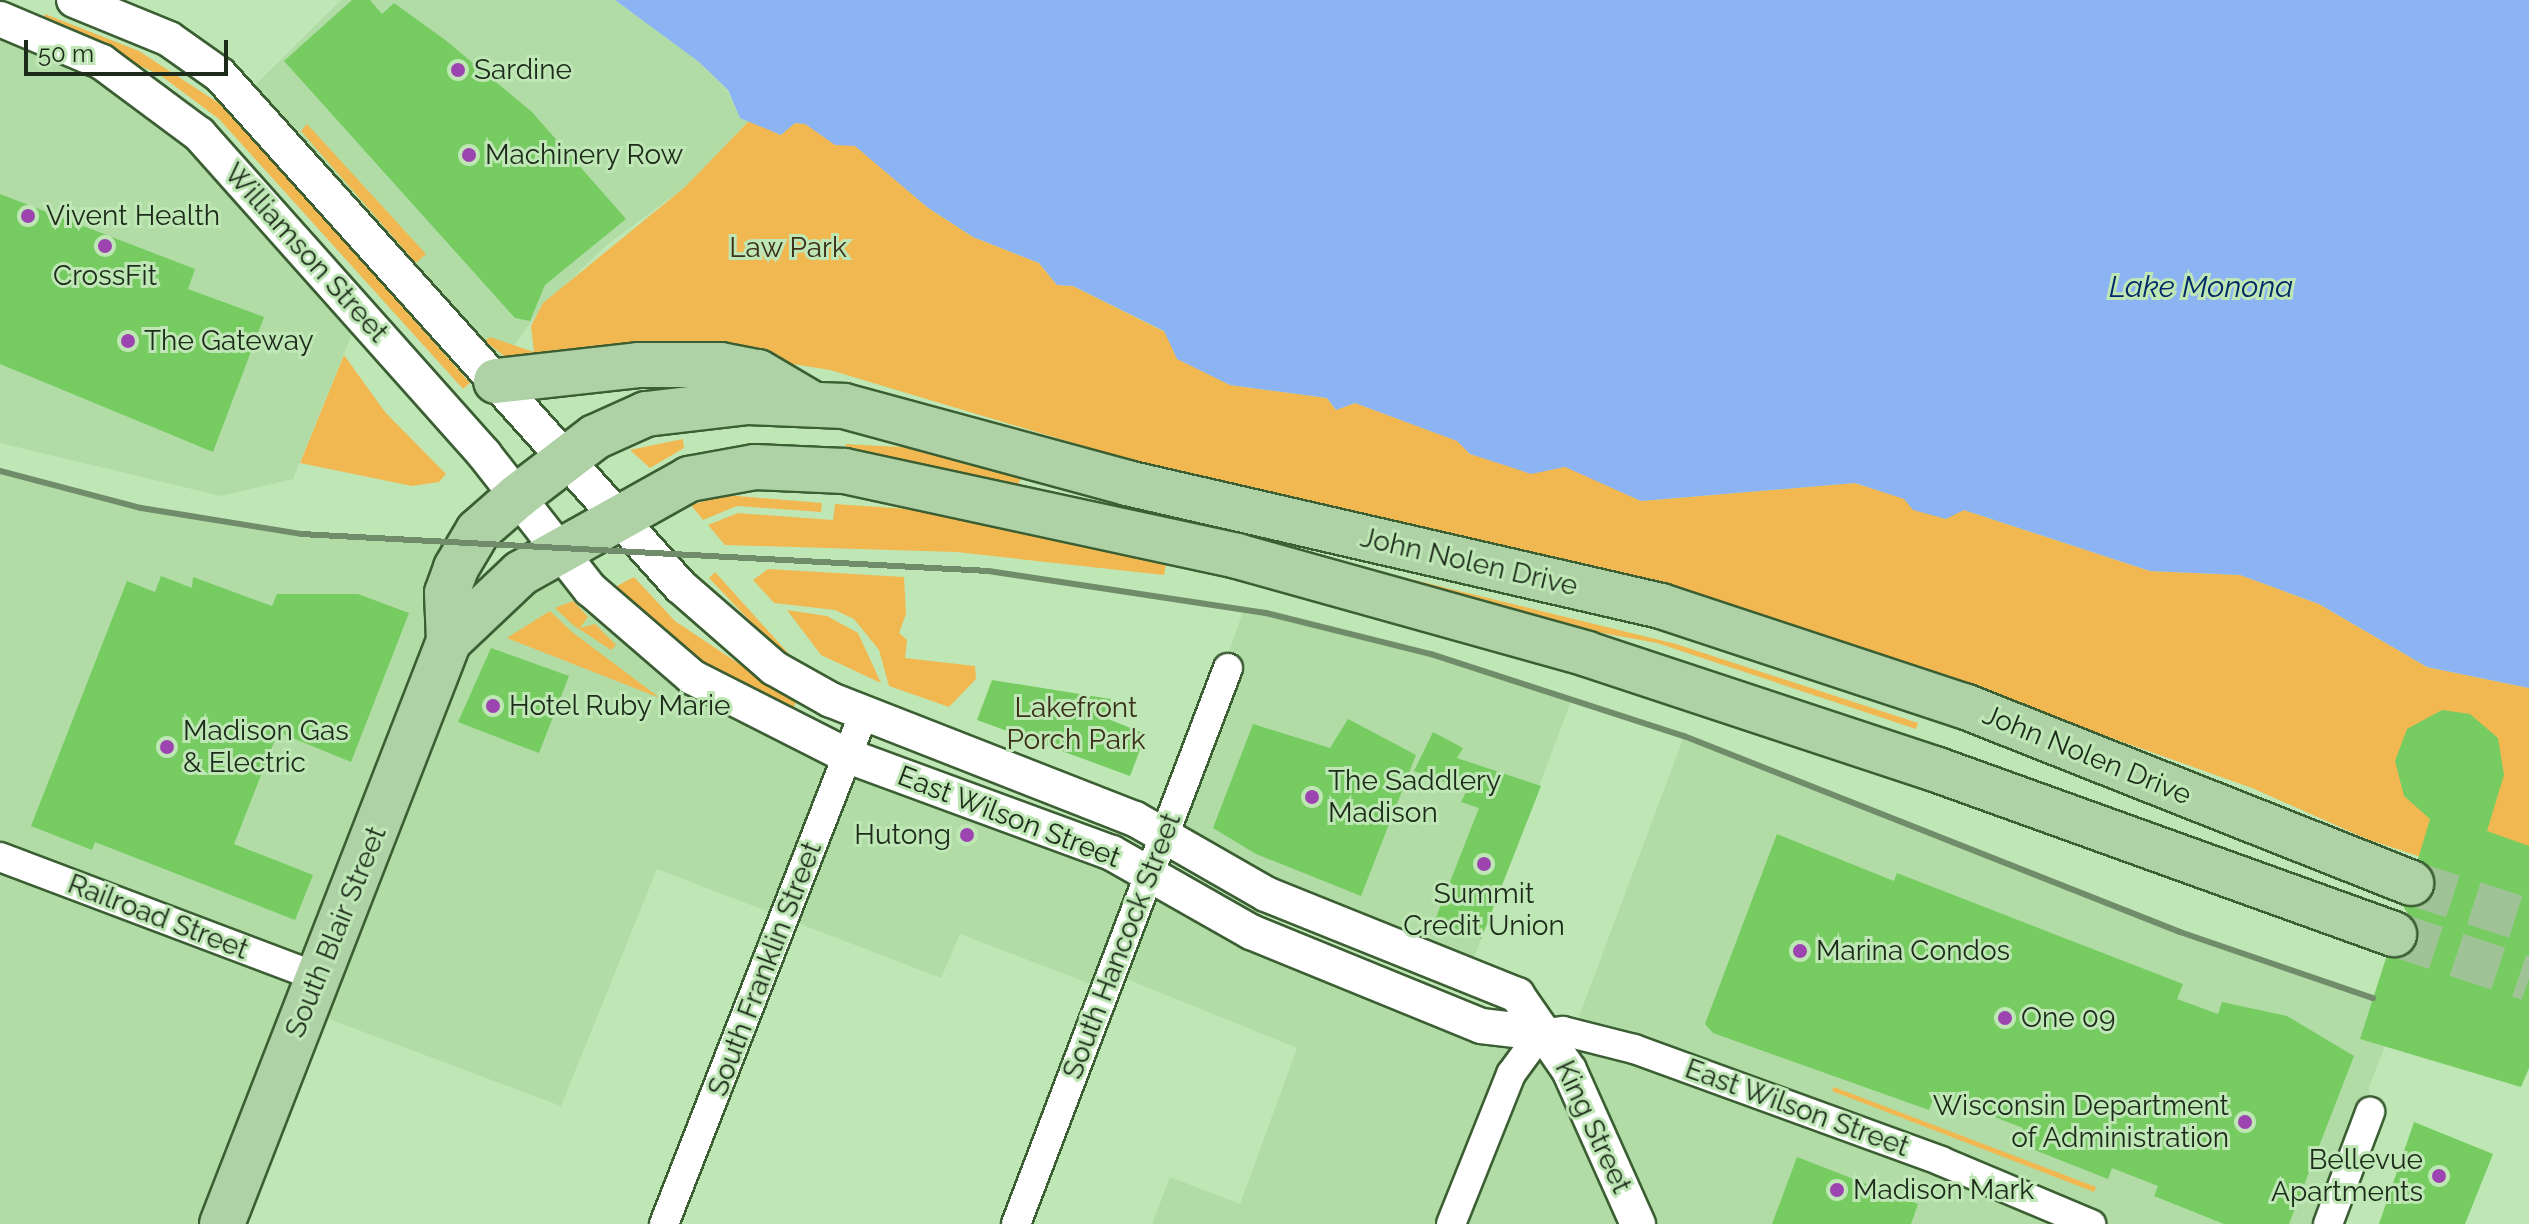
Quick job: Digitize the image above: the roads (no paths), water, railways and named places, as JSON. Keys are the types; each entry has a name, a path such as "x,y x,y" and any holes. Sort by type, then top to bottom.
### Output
{"main road":[{"path":"496,381 638,365 721,365 758,372 811,403"},
{"name":"John Nolen Drive","path":"518,496 564,459 618,423 646,414 748,402 811,403 886,414 1142,486 1661,606 1964,706 2411,883"},
{"name":"John Nolen Drive","path":"563,550 623,521 710,472 796,467 950,491 1191,546 1587,654 1935,769 2394,934"},
{"name":"South Blair Street","path":"222,1224 449,641 452,577 478,531 518,496"},
{"name":"South Blair Street","path":"449,641 521,573 563,550"}],"street":[{"name":"Williamson Street","path":"74,0 169,39 220,75 623,521"},
{"name":"Williamson Street","path":"0,19 102,62 199,134 563,550"},
{"name":"East Wilson Street","path":"623,521 747,649 801,685 1164,836 1266,894 1517,995 1541,1033"},
{"name":"East Wilson Street","path":"563,550 610,609 692,677 848,756 1112,853 1251,932 1481,1026 1541,1033 1574,1031 1634,1049 1941,1161 2091,1224"},
{"name":"South Hancock Street","path":"1016,1224 1228,668"},
{"name":"South Franklin Street","path":"664,1224 864,713"},
{"name":"Railroad Street","path":"0,857 317,977"},
{"path":"1451,1224 1503,1089 1541,1033"},
{"name":"King Street","path":"1541,1033 1569,1070 1638,1224"},
{"path":"2328,1224 2370,1112"}],"water":[{"name":"Lake Monona","path":"615,0 2529,0 2529,688 2427,667 2319,604 2240,575 2150,571 1964,510 1946,519 1913,510 1904,499 1855,483 1641,501 1565,467 1531,474 1470,454 1457,441 1355,403 1336,410 1327,398 1230,385 1177,359 1164,331 1073,286 1057,285 1039,263 973,237 927,207 855,146 835,145 805,124 795,123 781,135 740,118 728,90 699,62"}],"tunnel":[{"path":"2411,883 2529,921"},
{"path":"2394,934 2529,979"}],"railway":[{"path":"0,471 141,508 301,534 988,571 1266,613 1431,654 1684,736 2180,932 2373,998"}],"place":[{"name":"Sardine","path":"458,70"},
{"name":"Machinery Row","path":"469,155"},
{"name":"Vivent Health","path":"28,216"},
{"name":"CrossFit","path":"105,246"},
{"name":"The Gateway","path":"128,341"},
{"name":"Hotel Ruby Marie","path":"493,706"},
{"name":"Madison Gas & Electric","path":"167,747"},
{"name":"The Saddlery Madison","path":"1312,797"},
{"name":"Hutong","path":"967,835"},
{"name":"Summit Credit Union","path":"1484,864"},
{"name":"Marina Condos","path":"1800,951"},
{"name":"One 09","path":"2005,1018"},
{"name":"Wisconsin Department of Administration","path":"2245,1122"},
{"name":"Bellevue Apartments","path":"2439,1176"},
{"name":"Madison Mark","path":"1837,1190"}],"park label":[{"name":"Law Park","path":"788,248"},
{"name":"Lakefront Porch Park","path":"1076,724"}]}
